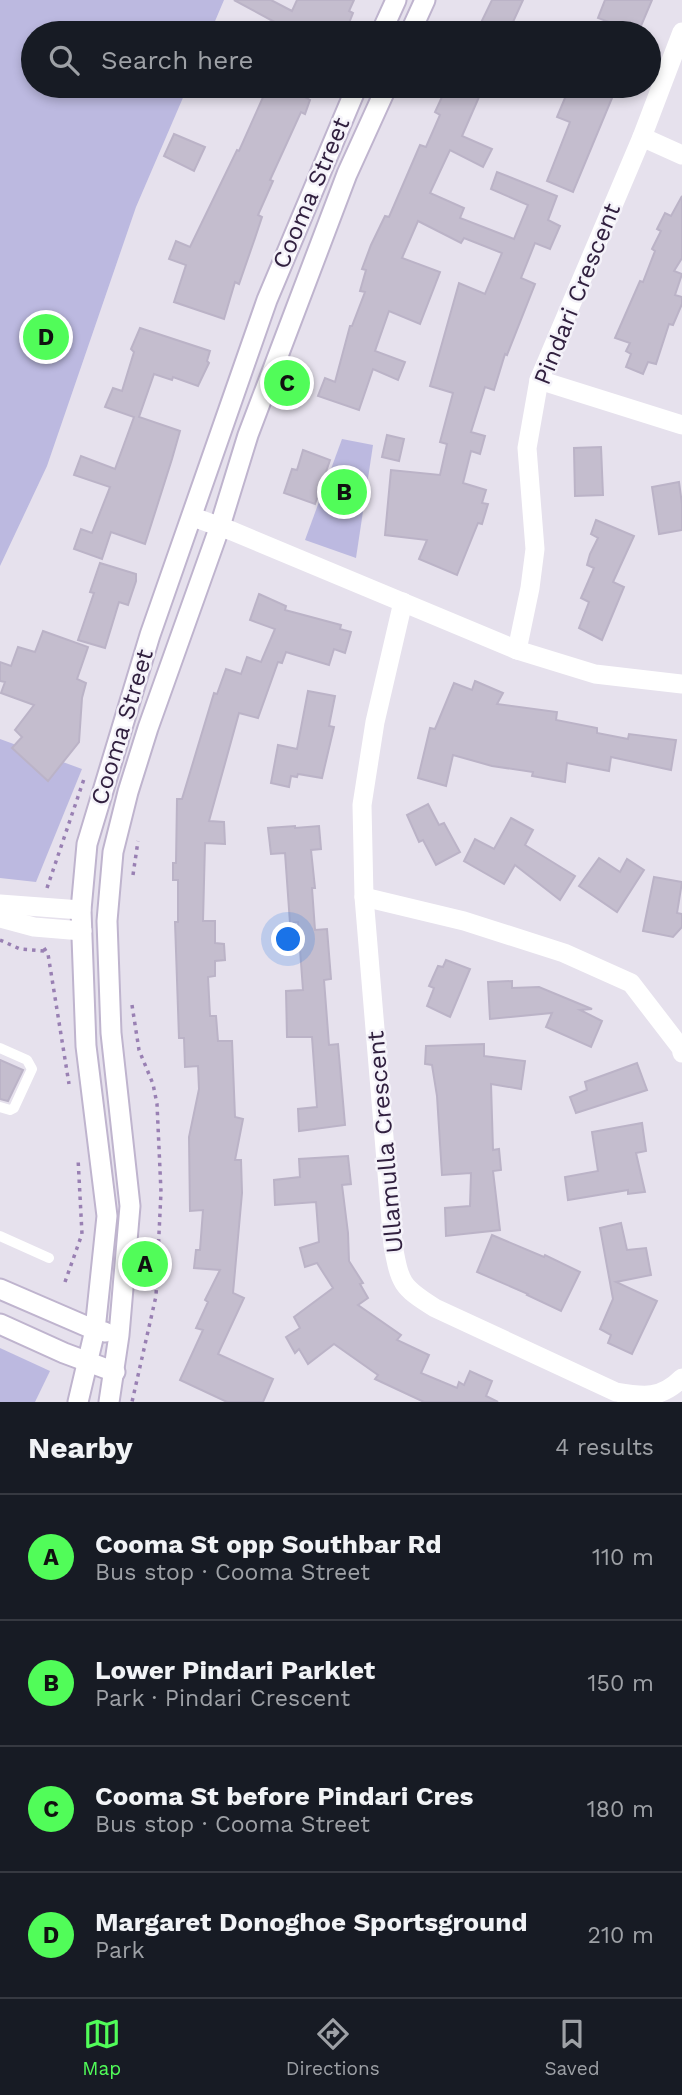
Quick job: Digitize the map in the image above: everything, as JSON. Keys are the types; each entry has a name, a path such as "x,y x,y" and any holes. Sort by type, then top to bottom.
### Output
{"main road":[{"path":"386,21 396,0"},
{"path":"415,21 425,0"},
{"name":"Pindari Crescent","path":"661,87 682,32"},
{"name":"Cooma Street","path":"78,1402 95,1330 107,1216 86,1046 81,910 87,844 150,635 267,300 352,98"},
{"name":"Cooma Street","path":"109,1402 119,1335 130,1206 111,1033 107,921 113,852 148,728 220,526 248,435 346,174 381,98"},
{"name":"Pindari Crescent","path":"517,650 535,549 527,448 539,380 657,98"},
{"path":"642,137 682,155"},
{"path":"539,380 682,425"},
{"path":"193,517 517,650 595,674 682,684"},
{"name":"Ullamulla Crescent","path":"403,602 375,722 362,805 364,897 393,1245 401,1282 413,1294 435,1308 616,1392 638,1396 655,1395 671,1389 682,1378"},
{"path":"364,897 464,921 564,953 631,983 681,1048 682,1054"},
{"path":"0,904 81,910 107,921"},
{"path":"0,918 34,927 82,931 107,921"},
{"path":"0,1289 95,1330 119,1335"},
{"path":"0,1324 115,1372"}],"lane":[{"path":"0,1048 27,1060 32,1069 14,1108 10,1110 0,1107"},
{"path":"0,1236 49,1258"}],"path":[{"path":"132,882 140,834"},
{"path":"0,940 20,949 44,951"},
{"path":"131,998 139,1050 153,1084 157,1104 161,1192 156,1296 132,1402"}],"shaded area":[{"path":"0,0 224,0 215,21 21,21 21,98 183,98 136,207 47,466 0,566"},
{"path":"342,439 373,445 356,558 305,540"},
{"path":"0,739 82,769 36,882 0,878"},
{"path":"0,1348 50,1371 35,1402 0,1402"}],"building":[{"path":"234,0 271,0 292,11 297,0 354,0 349,11 353,13 350,21 273,21"},
{"path":"492,0 523,0 513,21 482,21"},
{"path":"605,0 652,0 643,21 606,21 598,18"},
{"path":"263,98 310,100 305,114 301,112 270,180 273,181 258,215 262,217 239,284 235,282 224,319 174,302 186,265 169,259 176,241 190,247 237,150 239,151"},
{"path":"441,98 479,98 462,136 492,149 483,167 450,150 430,193 464,208 460,218 514,239 528,205 491,189 497,172 557,196 548,220 560,226 550,249 535,243 521,278 535,284 507,355 505,354 494,390 485,387 471,432 485,436 480,454 471,451 463,483 486,490 482,503 488,504 482,524 478,523 457,575 419,559 427,540 385,535 391,470 440,475 447,444 440,442 453,393 430,386 459,283 485,294 502,253 464,238 461,243 418,221 402,258 440,272 420,324 389,311 375,351 405,362 398,380 373,369 359,410 318,396 325,378 335,382 350,326 365,292 360,291 366,270 362,269 385,216 389,217 420,145 426,147 440,115 435,112"},
{"path":"565,98 612,98 573,192 547,181 570,122 557,117"},
{"path":"174,134 205,147 194,171 164,156"},
{"path":"682,196 682,258 674,271 682,274 675,295 682,297 682,304 673,325 669,324 656,364 648,362 643,374 626,367 631,354 626,351 630,343 615,338 655,251 652,249 661,231 657,229 665,213 671,216"},
{"path":"140,328 210,351 207,361 209,363 198,386 173,377 172,380 154,374 139,417 180,431 145,544 111,532 102,559 74,549 81,529 92,533 110,487 74,475 81,456 115,469 134,417 105,407 113,388 122,391 134,352 131,349"},
{"path":"387,435 404,439 399,461 382,457"},
{"path":"601,447 603,495 575,496 574,448"},
{"path":"303,450 330,460 315,504 284,493 292,469 297,470"},
{"path":"679,482 682,530 659,534 652,487"},
{"path":"596,520 634,536 613,582 624,587 602,640 579,628 589,602 581,598 594,568 587,565 598,538 591,534"},
{"path":"100,563 136,574 128,605 119,602 105,648 78,640 94,593 90,592"},
{"path":"259,594 286,606 285,610 341,625 340,629 351,632 345,653 334,649 329,665 286,652 282,663 278,662 258,718 239,713 209,821 224,822 225,844 205,843 203,921 215,921 215,943 224,944 225,960 215,961 215,976 208,977 210,1016 216,1016 218,1041 232,1041 235,1117 243,1119 235,1160 241,1160 242,1193 233,1293 244,1298 218,1354 273,1379 263,1402 227,1402 180,1380 203,1330 196,1328 208,1302 205,1300 220,1270 194,1268 196,1250 200,1250 203,1210 190,1211 189,1137 199,1089 198,1066 185,1067 184,1038 179,1038 175,922 178,922 178,880 173,880 173,863 176,863 177,799 182,799 214,693 217,694 226,669 241,674 247,657 261,662 275,629 250,620"},
{"path":"43,631 88,647 77,679 86,683 82,698 79,742 48,781 12,748 22,737 15,730 34,705 1,693 5,682 0,681 0,662 11,666 18,647 35,652"},
{"path":"475,681 503,693 497,704 557,712 556,720 597,728 597,733 628,739 629,734 676,740 671,770 611,757 609,771 567,763 565,782 532,776 533,772 492,766 453,755 446,786 418,778 430,728 435,729 454,683 472,690"},
{"path":"308,691 335,696 329,726 334,727 322,778 298,774 297,777 291,776 289,787 271,783 278,745 297,749"},
{"path":"428,804 439,825 444,823 460,852 436,865 423,840 419,842 407,815"},
{"path":"511,818 533,830 525,845 575,876 560,900 515,865 504,884 464,861 475,839 494,849"},
{"path":"319,826 321,849 311,850 315,930 327,929 331,979 324,980 329,1045 338,1044 345,1125 299,1131 298,1109 317,1107 312,1037 287,1037 286,991 303,990 298,922 290,923 285,853 271,854 268,828"},
{"path":"599,858 620,872 627,859 644,870 617,912 579,886"},
{"path":"654,877 682,882 677,913 682,914 682,927 673,937 643,931"},
{"path":"446,960 470,969 450,1017 427,1006 434,988 429,986 438,966 443,967"},
{"path":"512,981 512,988 539,987 592,1009 580,1010 602,1021 591,1047 546,1027 552,1013 490,1019 488,982"},
{"path":"484,1044 484,1056 525,1061 521,1089 491,1084 493,1150 499,1149 501,1170 493,1171 500,1230 446,1236 445,1208 470,1206 471,1173 442,1175 437,1096 432,1065 425,1064 426,1046"},
{"path":"0,1060 23,1070 8,1101 0,1099"},
{"path":"637,1063 647,1090 576,1113 570,1097 587,1090 585,1082"},
{"path":"642,1123 646,1151 636,1153 645,1192 628,1194 628,1190 568,1200 565,1177 598,1171 592,1132"},
{"path":"348,1156 351,1184 342,1185 349,1261 363,1283 360,1284 368,1298 358,1305 401,1335 397,1340 429,1355 421,1373 457,1388 459,1382 464,1385 470,1371 492,1381 486,1396 498,1402 424,1402 375,1379 378,1375 334,1344 308,1364 299,1349 295,1353 286,1337 300,1328 294,1317 333,1288 317,1263 305,1267 300,1248 319,1242 316,1202 275,1205 274,1180 300,1177 299,1159"},
{"path":"621,1223 627,1250 646,1248 651,1275 616,1282 657,1301 632,1354 608,1343 611,1335 600,1329 613,1299 600,1228"},
{"path":"492,1235 544,1257 545,1255 580,1272 561,1311 477,1272"}],"place":[{"name":"Margaret Donoghoe Sportsground","path":"46,337"},
{"name":"Cooma St before Pindari Cres","path":"287,383"},
{"name":"Lower Pindari Parklet","path":"344,492"},
{"name":"Cooma St opp Southbar Rd","path":"145,1264"}]}
